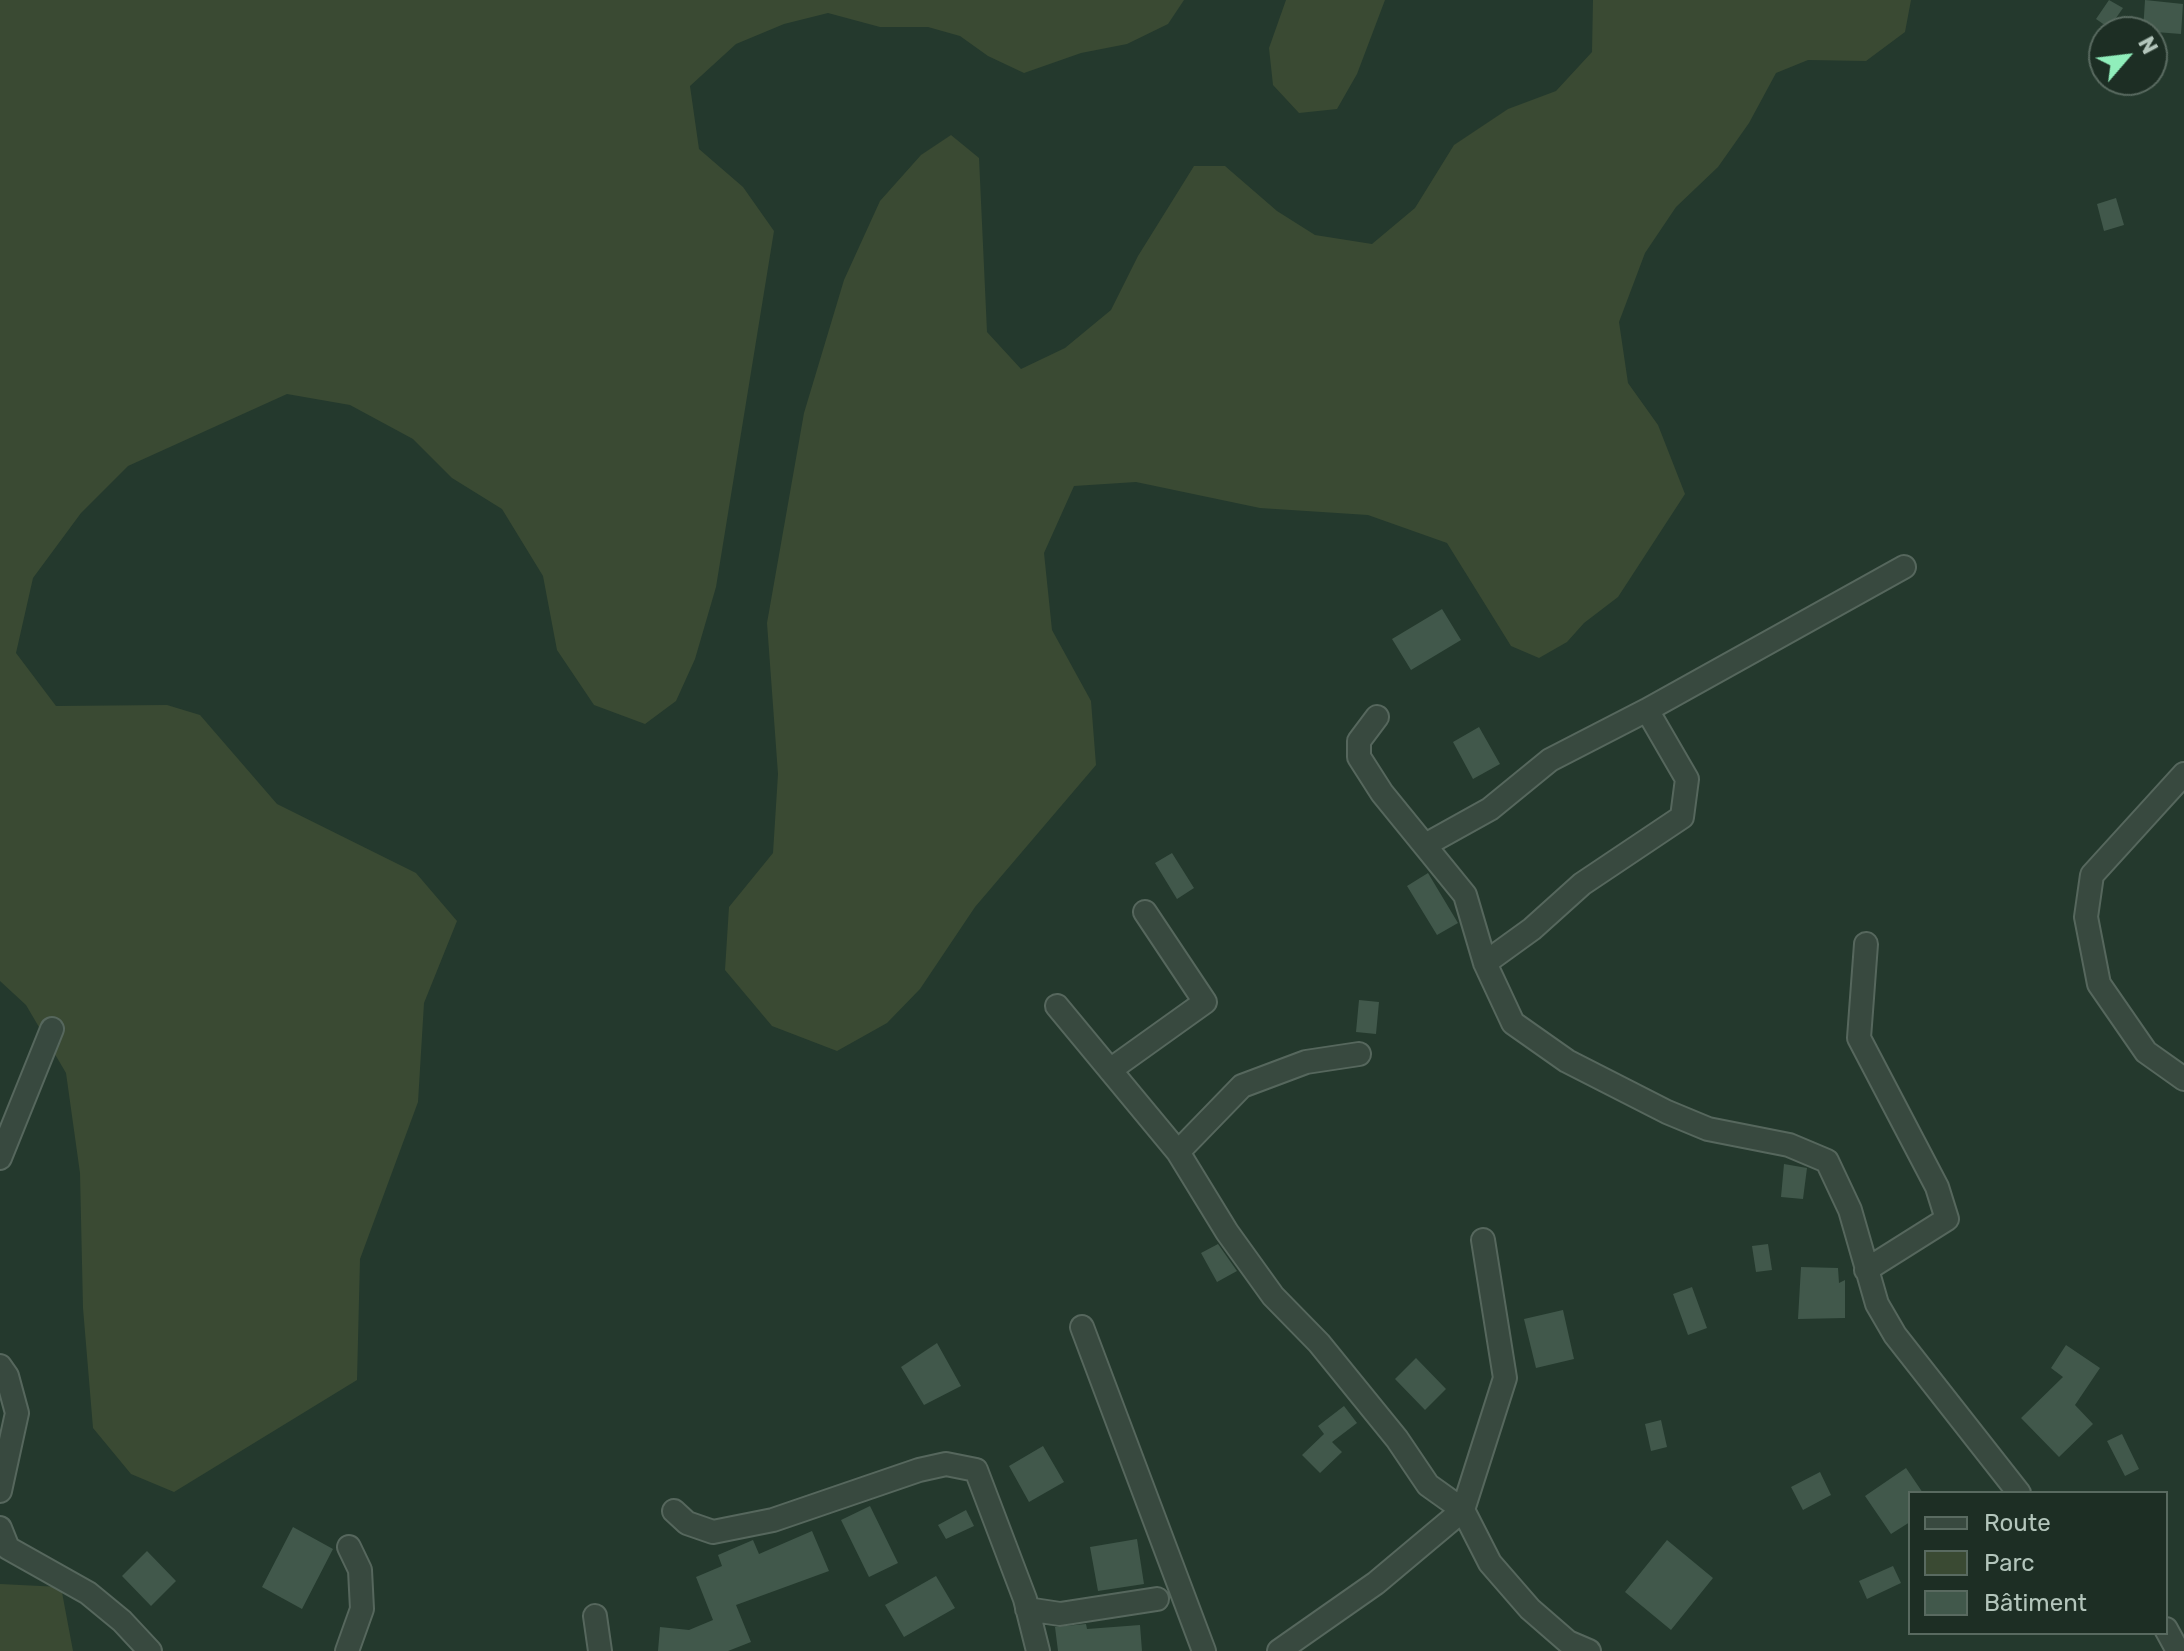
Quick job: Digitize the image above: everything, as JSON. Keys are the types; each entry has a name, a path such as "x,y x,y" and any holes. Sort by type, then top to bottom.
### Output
{"street":[{"path":"1427,844 1490,809 1550,760 1647,710 1904,567"},
{"path":"1485,963 1532,929 1582,884 1682,817 1687,779 1647,710"},
{"path":"1377,717 1359,741 1359,757 1382,793 1427,844 1465,895 1485,963 1513,1023 1567,1061 1621,1091 1708,1129 1789,1145 1827,1161 1850,1210 1877,1304 1895,1335 2017,1491"},
{"path":"2184,774 2092,875 2086,917 2099,984 2146,1052 2184,1079"},
{"path":"1110,1070 1205,1002 1145,912"},
{"path":"1866,944 1859,1038 1930,1173 1947,1219 1866,1270"},
{"path":"1057,1006 1178,1152 1227,1232 1273,1296 1347,1377 1397,1439 1428,1485 1463,1510 1490,1563 1530,1609 1568,1642 1589,1651"},
{"path":"0,1158 52,1029"},
{"path":"1178,1152 1242,1086 1306,1062 1359,1054"},
{"path":"1279,1651 1376,1583 1463,1510 1505,1378 1483,1240"},
{"path":"1082,1327 1204,1651"},
{"path":"0,1366 7,1376 17,1413 0,1491"},
{"path":"674,1511 687,1523 713,1532 773,1520 919,1470 946,1464 976,1470 1027,1609 1038,1651"},
{"path":"0,1528 8,1548 88,1593 122,1621 150,1651"},
{"path":"347,1651 362,1609 360,1570 349,1547"},
{"path":"1027,1609 1060,1614 1157,1599"},
{"path":"595,1616 600,1651"},
{"path":"2168,1633 2178,1651"}],"green space":[{"path":"0,0 1184,0 1168,24 1127,44 1081,53 1024,73 988,56 960,36 928,27 880,27 828,13 784,24 736,44 690,86 699,149 743,187 774,231 716,587 695,659 676,701 645,724 594,705 557,650 543,576 502,509 452,478 413,439 350,405 287,394 128,466 81,513 33,578 16,653 56,706 167,705 200,715 277,804 416,873 457,921 424,1003 418,1102 360,1259 357,1380 174,1492 131,1474 93,1428 83,1308 80,1173 66,1073 26,1005 0,981"},
{"path":"1286,0 1385,0 1357,74 1337,109 1299,113 1273,85 1269,48"},
{"path":"1593,0 1911,0 1905,32 1866,61 1808,60 1776,73 1749,123 1718,167 1676,207 1645,253 1619,322 1628,383 1658,425 1685,494 1618,597 1584,623 1567,642 1539,658 1511,646 1447,543 1368,515 1260,508 1136,482 1074,486 1044,553 1052,630 1091,701 1096,765 975,907 920,989 887,1023 837,1051 772,1026 725,970 729,907 773,853 778,774 767,623 804,413 844,280 880,201 921,155 951,135 979,158 987,332 1021,369 1065,348 1111,310 1138,256 1194,166 1225,166 1277,211 1315,235 1372,244 1415,208 1454,145 1508,109 1556,91 1592,52"},
{"path":"0,1584 61,1587 73,1651 0,1651"}],"building":[{"path":"2109,0 2123,8 2117,16 2098,16"},
{"path":"2145,0 2183,4 2181,34 2168,33 2168,16 2144,16"},
{"path":"2116,198 2124,225 2104,231 2097,204"},
{"path":"1442,609 1461,640 1411,670 1392,639"},
{"path":"1479,727 1500,764 1473,779 1453,742"},
{"path":"1172,853 1194,888 1177,899 1155,863"},
{"path":"1428,873 1458,923 1437,935 1407,886"},
{"path":"1359,1000 1379,1002 1376,1034 1356,1032"},
{"path":"1784,1164 1807,1168 1803,1199 1781,1197"},
{"path":"1218,1244 1237,1271 1217,1282 1201,1253"},
{"path":"1768,1244 1772,1270 1756,1272 1752,1246"},
{"path":"1801,1267 1838,1268 1839,1283 1845,1280 1845,1318 1798,1319"},
{"path":"1692,1287 1707,1328 1688,1335 1673,1294"},
{"path":"1563,1310 1574,1359 1536,1368 1524,1319"},
{"path":"937,1343 961,1386 924,1405 901,1367"},
{"path":"2066,1345 2100,1368 2075,1405 2093,1424 2059,1457 2021,1418 2063,1377 2051,1368"},
{"path":"1416,1358 1446,1389 1425,1410 1395,1379"},
{"path":"1344,1406 1357,1423 1332,1442 1342,1452 1320,1473 1302,1455 1324,1434 1318,1426"},
{"path":"1661,1420 1667,1447 1651,1451 1645,1424"},
{"path":"2122,1434 2139,1469 2125,1476 2107,1441"},
{"path":"1043,1446 1064,1482 1029,1502 1009,1466"},
{"path":"1906,1468 1922,1491 1908,1491 1908,1523 1891,1534 1865,1496"},
{"path":"1820,1472 1831,1495 1803,1510 1791,1487"},
{"path":"870,1506 898,1563 869,1577 841,1520"},
{"path":"966,1510 974,1526 946,1539 938,1525"},
{"path":"293,1527 333,1549 302,1609 262,1587"},
{"path":"812,1531 829,1571 736,1605 751,1642 728,1651 658,1651 660,1627 689,1630 713,1620 696,1577 722,1566 718,1555 753,1540 759,1554"},
{"path":"1137,1539 1144,1584 1098,1591 1090,1547"},
{"path":"1667,1540 1713,1578 1671,1630 1625,1592"},
{"path":"147,1551 176,1581 151,1606 122,1576"},
{"path":"1893,1566 1901,1583 1867,1599 1859,1581"},
{"path":"936,1576 955,1608 904,1637 885,1605"},
{"path":"1086,1624 1087,1629 1140,1625 1142,1651 1058,1651 1055,1627"}]}
